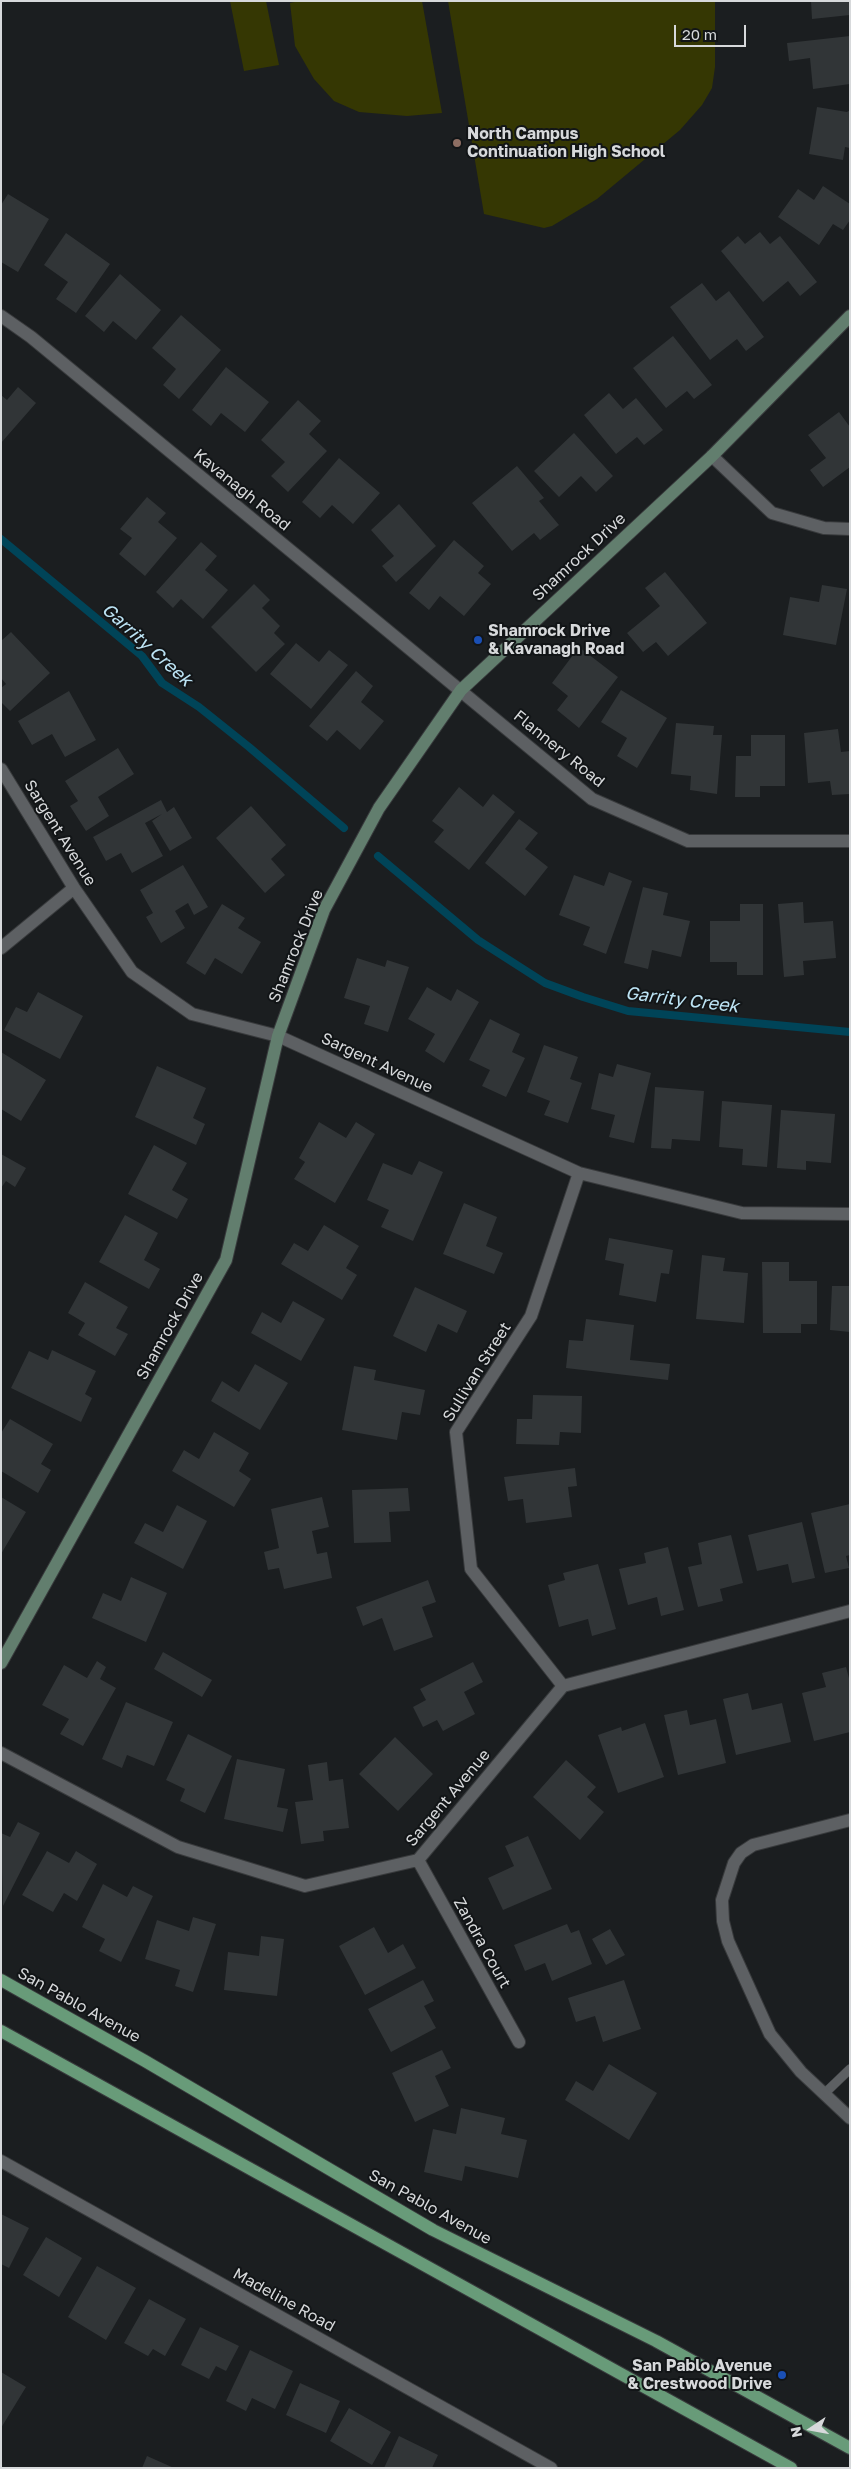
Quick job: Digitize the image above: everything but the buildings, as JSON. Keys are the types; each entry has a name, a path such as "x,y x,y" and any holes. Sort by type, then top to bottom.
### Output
{"main road":[{"name":"San Pablo Avenue","path":"1,1980 145,2061 433,2230 656,2341 850,2448"},
{"path":"1,2031 791,2468"}],"street":[{"name":"Kavanagh Road","path":"1,316 32,337 461,690"},
{"name":"Shamrock Drive","path":"1,1664 226,1260 278,1036 324,910 380,808 461,690 712,456 850,316"},
{"path":"712,456 772,513 824,528 850,530"},
{"name":"Flannery Road","path":"461,690 592,799 688,841 850,841"},
{"name":"Sargent Avenue","path":"1,769 74,888 132,972 192,1014 278,1036 579,1173 742,1213 850,1214"},
{"path":"1,948 74,888"},
{"name":"Sullivan Street","path":"562,1686 471,1569 456,1432 531,1316 579,1173"},
{"path":"562,1686 850,1611"},
{"name":"Sargent Avenue","path":"1,1753 178,1847 305,1886 418,1860 562,1686"},
{"path":"850,1820 753,1845 742,1853 734,1863 722,1900 723,1921 728,1941 770,2034 801,2072 850,2118"},
{"name":"Zandra Court","path":"418,1860 518,2042"},
{"name":"Madeline Road","path":"1,2161 551,2468"}],"lane":[{"path":"825,2093 850,2069"}],"shaded area":[{"path":"230,1 266,1 279,65 244,71"},
{"path":"299,1 422,1 442,113 407,116 359,112 334,101 314,79 295,46 290,3"},
{"path":"448,1 715,1 715,67 712,88 702,105 680,130 597,199 552,226 544,228 484,214"}],"waterway":[{"name":"Garrity Creek","path":"1,539 142,656 162,683 199,707 344,828"},
{"name":"Garrity Creek","path":"378,856 478,940 545,983 628,1011 850,1032"}],"place":[{"name":"North Campus Continuation High School","path":"457,143"},
{"name":"Shamrock Drive & Kavanagh Road","path":"478,640"},
{"name":"San Pablo Avenue & Crestwood Drive","path":"782,2375"}]}
